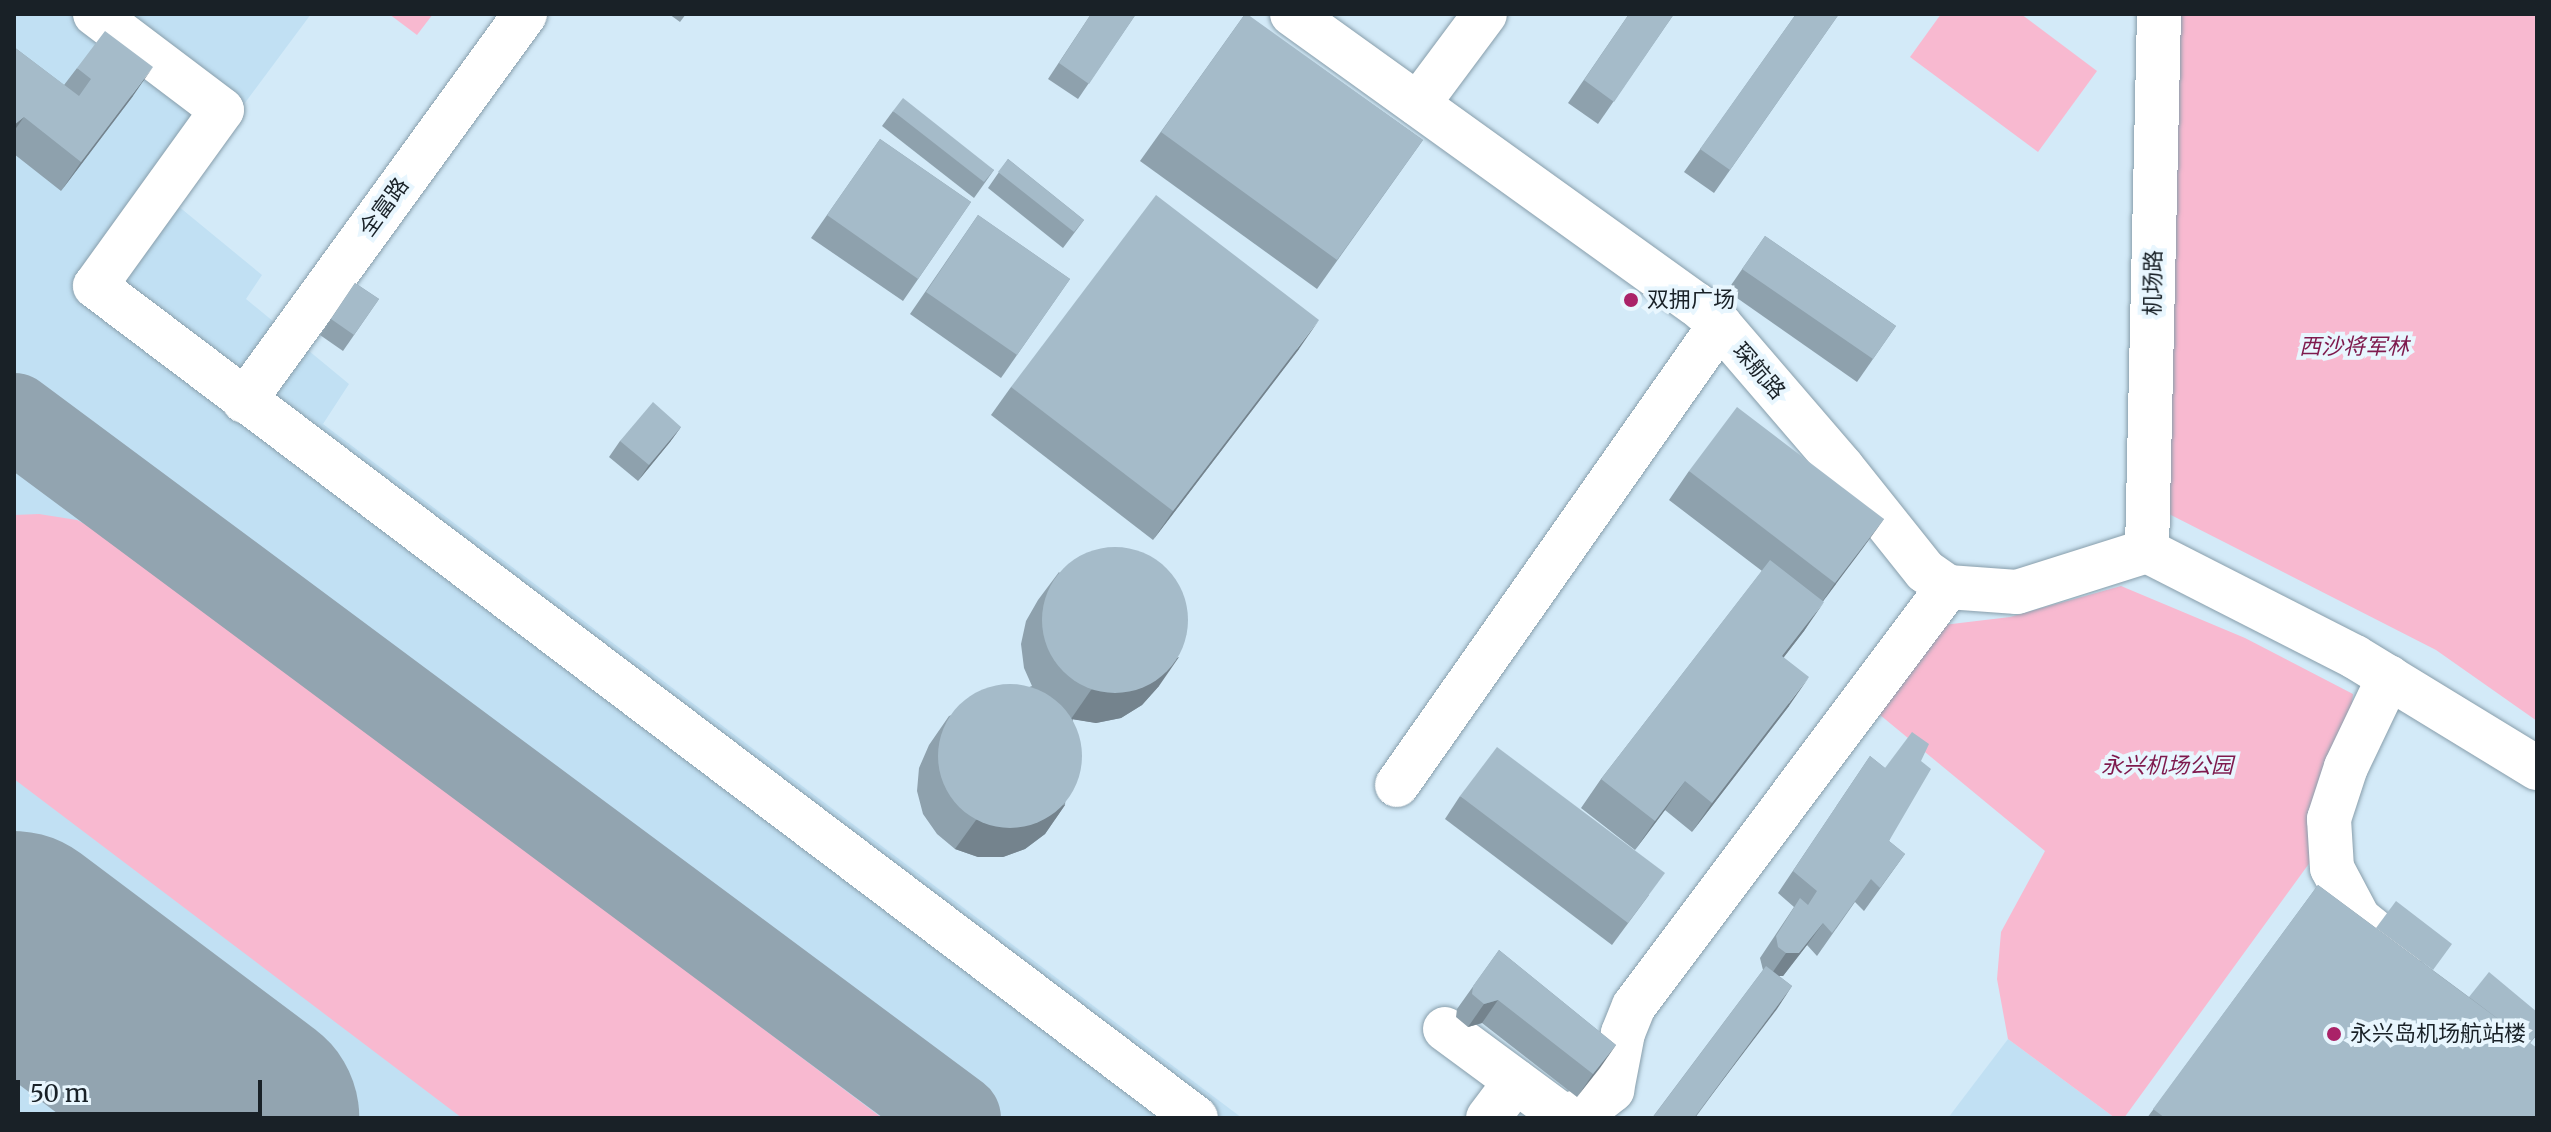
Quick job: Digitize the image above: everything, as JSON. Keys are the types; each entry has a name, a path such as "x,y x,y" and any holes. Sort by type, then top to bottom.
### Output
{"street":[{"path":"95,14 222,110 95,286 1196,1118"},
{"name":"全富路","path":"244,401 525,14"},
{"name":"琛航路","path":"1292,14 1696,304 1720,325 1842,467 1925,571 1948,587"},
{"path":"1418,104 1485,14"},
{"name":"机场路","path":"2147,551 2159,14"},
{"path":"1397,785 1720,325"},
{"path":"1445,1029 1563,1116 1588,1109 1612,1090 1623,1033 1634,1006 1948,587 2017,592 2147,551 2389,677 2537,768"},
{"path":"2389,677 2346,767 2329,819 2332,868 2359,919 2433,979"},
{"path":"1488,1118 1516,1081"}],"shaded area":[{"path":"14,14 311,14 172,201 262,275 246,299 349,384 323,424 1242,1118 14,1118"},
{"path":"2008,1039 2115,1118 1948,1118"}],"green space":[{"path":"389,14 433,14 417,35"},
{"path":"1941,14 2021,14 2097,71 2038,152 1910,57"},
{"name":"西沙将军林","path":"2176,14 2537,14 2537,721 2436,650 2169,514"},
{"path":"39,514 77,520 110,537 882,1118 462,1118 14,779 14,515"},
{"name":"永兴机场公园","path":"2121,586 2245,638 2353,694 2349,731 2316,854 2124,1118 2115,1118 2008,1039 1997,979 2001,932 2045,851 1874,710 1935,626 2010,617"}],"building":[{"path":"1091,14 1136,14 1089,84 1059,63"},
{"path":"1245,14 1423,140 1337,260 1161,132"},
{"path":"1629,14 1674,14 1614,102 1584,80"},
{"path":"1796,14 1839,14 1730,170 1700,149"},
{"path":"105,31 153,67 81,162 24,117 14,125 14,47 79,96 91,79 77,68"},
{"path":"903,98 994,170 984,182 893,111"},
{"path":"880,139 971,202 918,279 827,215"},
{"path":"1008,159 1084,220 1074,232 998,172"},
{"path":"1156,195 1319,320 1173,511 1011,387"},
{"path":"978,215 1070,279 1017,355 926,292"},
{"path":"1765,236 1896,326 1873,359 1742,269"},
{"path":"355,283 379,299 354,335 331,319"},
{"path":"653,402 681,427 649,465 620,441"},
{"path":"1737,407 1884,519 1835,583 1689,471"},
{"path":"1115,547 1143,552 1167,568 1183,592 1188,620 1183,648 1167,672 1143,688 1115,693 1087,688 1063,672 1047,648 1042,620 1047,592 1063,568 1087,552"},
{"path":"1770,560 1824,602 1782,656 1809,677 1712,803 1685,781 1655,821 1601,779"},
{"path":"1010,684 1038,689 1061,705 1077,728 1082,756 1077,784 1061,807 1038,823 1010,828 982,823 959,807 943,784 938,756 943,728 959,705 982,689"},
{"path":"1912,732 1929,744 1921,761 1931,769 1889,841 1905,854 1880,888 1871,879 1832,933 1823,923 1799,953 1786,953 1778,947 1776,936 1800,898 1808,905 1817,891 1793,871 1870,756 1885,768"},
{"path":"1497,747 1665,873 1628,923 1460,796"},
{"name":"永兴岛机场航站楼","path":"2318,885 2537,1048 2537,1118 2165,1118 2153,1109"},
{"path":"2396,901 2452,944 2433,970 2376,928"},
{"path":"1499,950 1616,1045 1593,1074 1498,1000 1484,1004 1472,994 1473,986"},
{"path":"1766,966 1792,986 1694,1118 1653,1117"},
{"path":"2489,972 2537,1012 2537,1034 2530,1043 2469,997"}],"taxiway":[{"path":"14,417 957,1118"}],"runway":[{"path":"14,942 248,1118"}],"place":[{"name":"双拥广场","path":"1631,300"},
{"name":"永兴岛机场航站楼","path":"2334,1034"}]}
